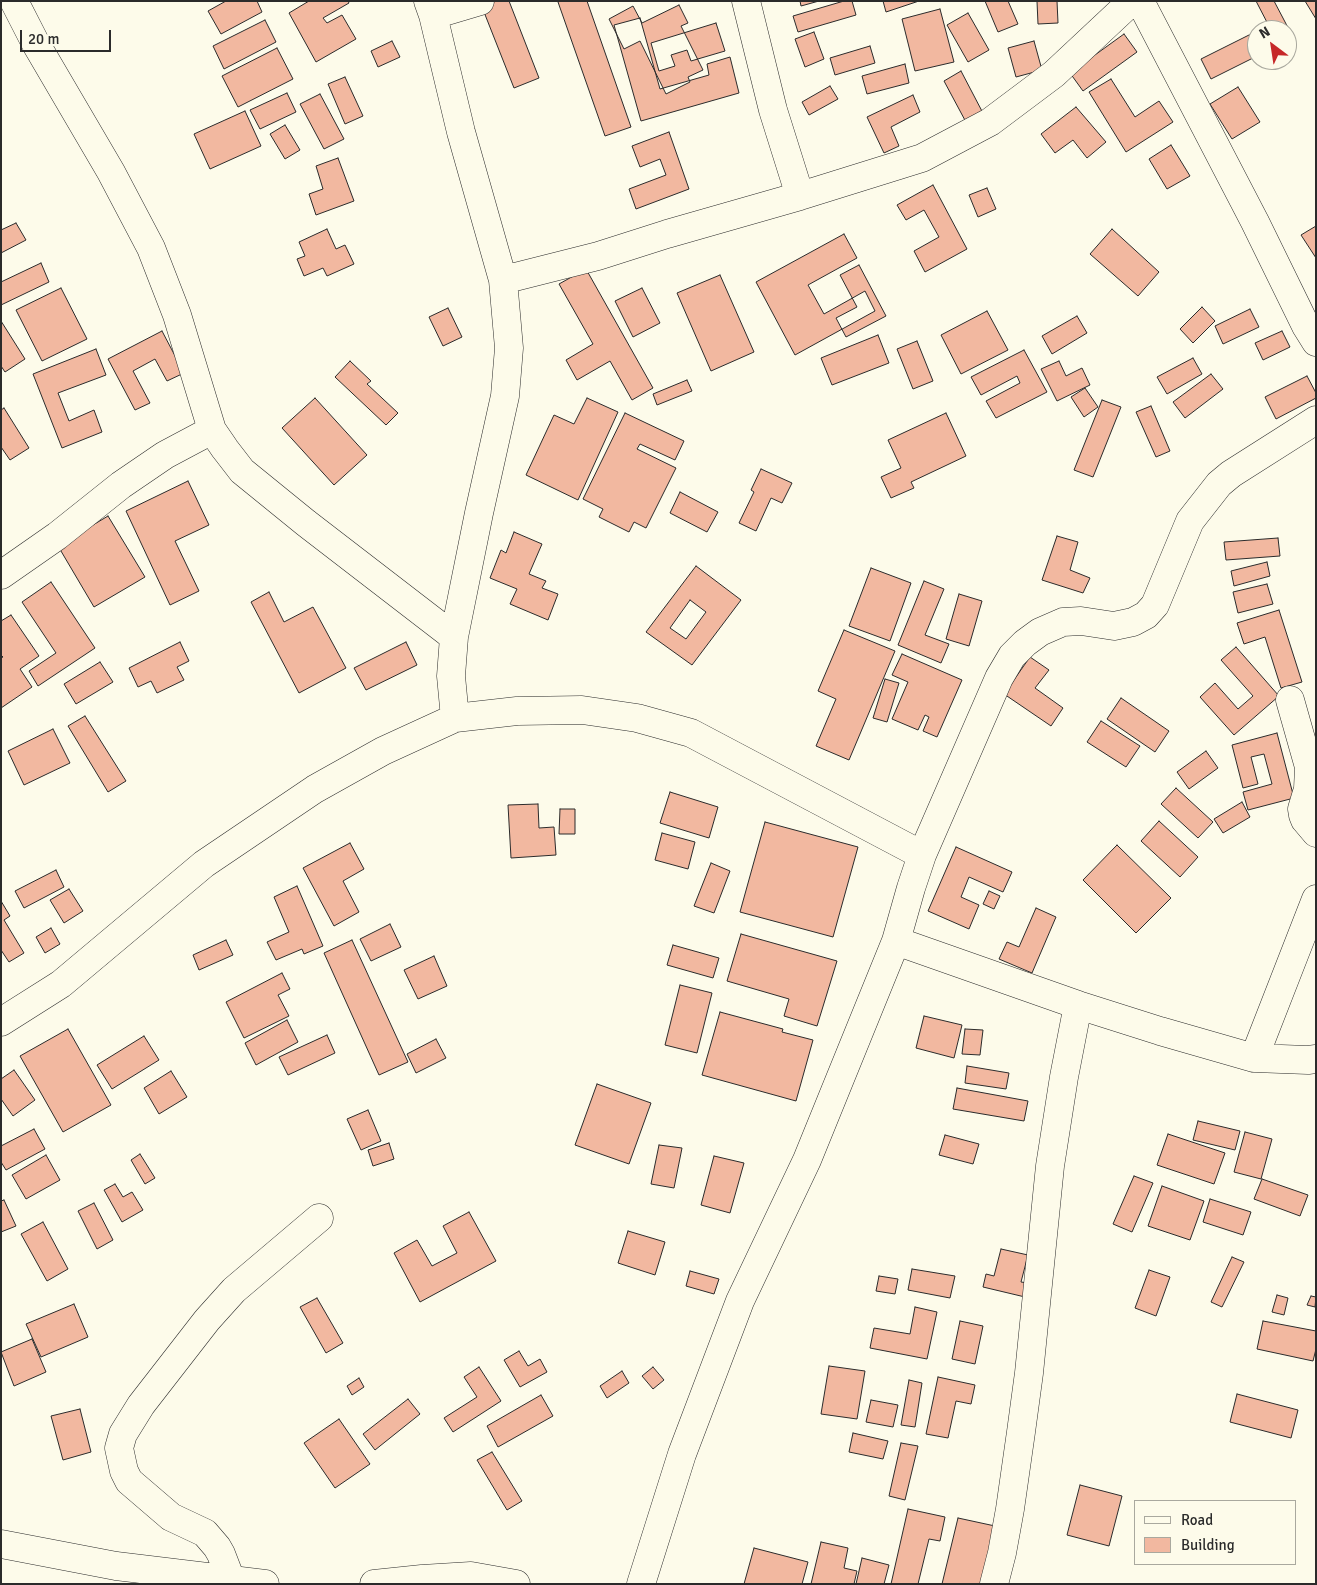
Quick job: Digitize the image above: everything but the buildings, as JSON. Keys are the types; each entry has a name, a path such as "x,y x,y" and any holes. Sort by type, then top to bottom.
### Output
{"street":[{"path":"14,1 36,44 111,172 151,248 177,315 212,430 225,449 242,471 454,637"},
{"path":"455,718 451,676 454,637 505,396 509,348 503,280 461,132 430,8 480,1"},
{"path":"746,1 773,110 800,196"},
{"path":"503,280 598,256 922,158 990,122 1054,74 1132,1"},
{"path":"1140,1 1251,213 1306,326 1316,342"},
{"path":"641,1584 682,1454 740,1301 807,1160 896,941 922,856 999,678 1012,656 1025,643 1040,632 1063,622 1081,621 1114,626 1133,622 1146,615 1155,605 1190,521 1219,484 1231,474 1316,420"},
{"path":"1,575 57,536 121,485 165,455 212,430"},
{"path":"1290,700 1309,767 1308,789 1302,809 1305,820 1316,833"},
{"path":"1,1022 61,984 204,864 315,789 383,751 455,718 517,710 582,710 637,718 691,733 922,856"},
{"path":"1254,1058 1316,899"},
{"path":"896,941 1078,1005 1254,1058 1316,1059"},
{"path":"994,1584 1002,1553 1020,1441 1029,1373 1050,1166 1064,1076 1078,1005"},
{"path":"231,1580 217,1547 204,1533 171,1517 129,1482 124,1471 119,1448 123,1434 140,1405 207,1320 234,1290 319,1218"},
{"path":"1,1544 116,1566 265,1584"},
{"path":"374,1584 471,1576 516,1584"}]}
